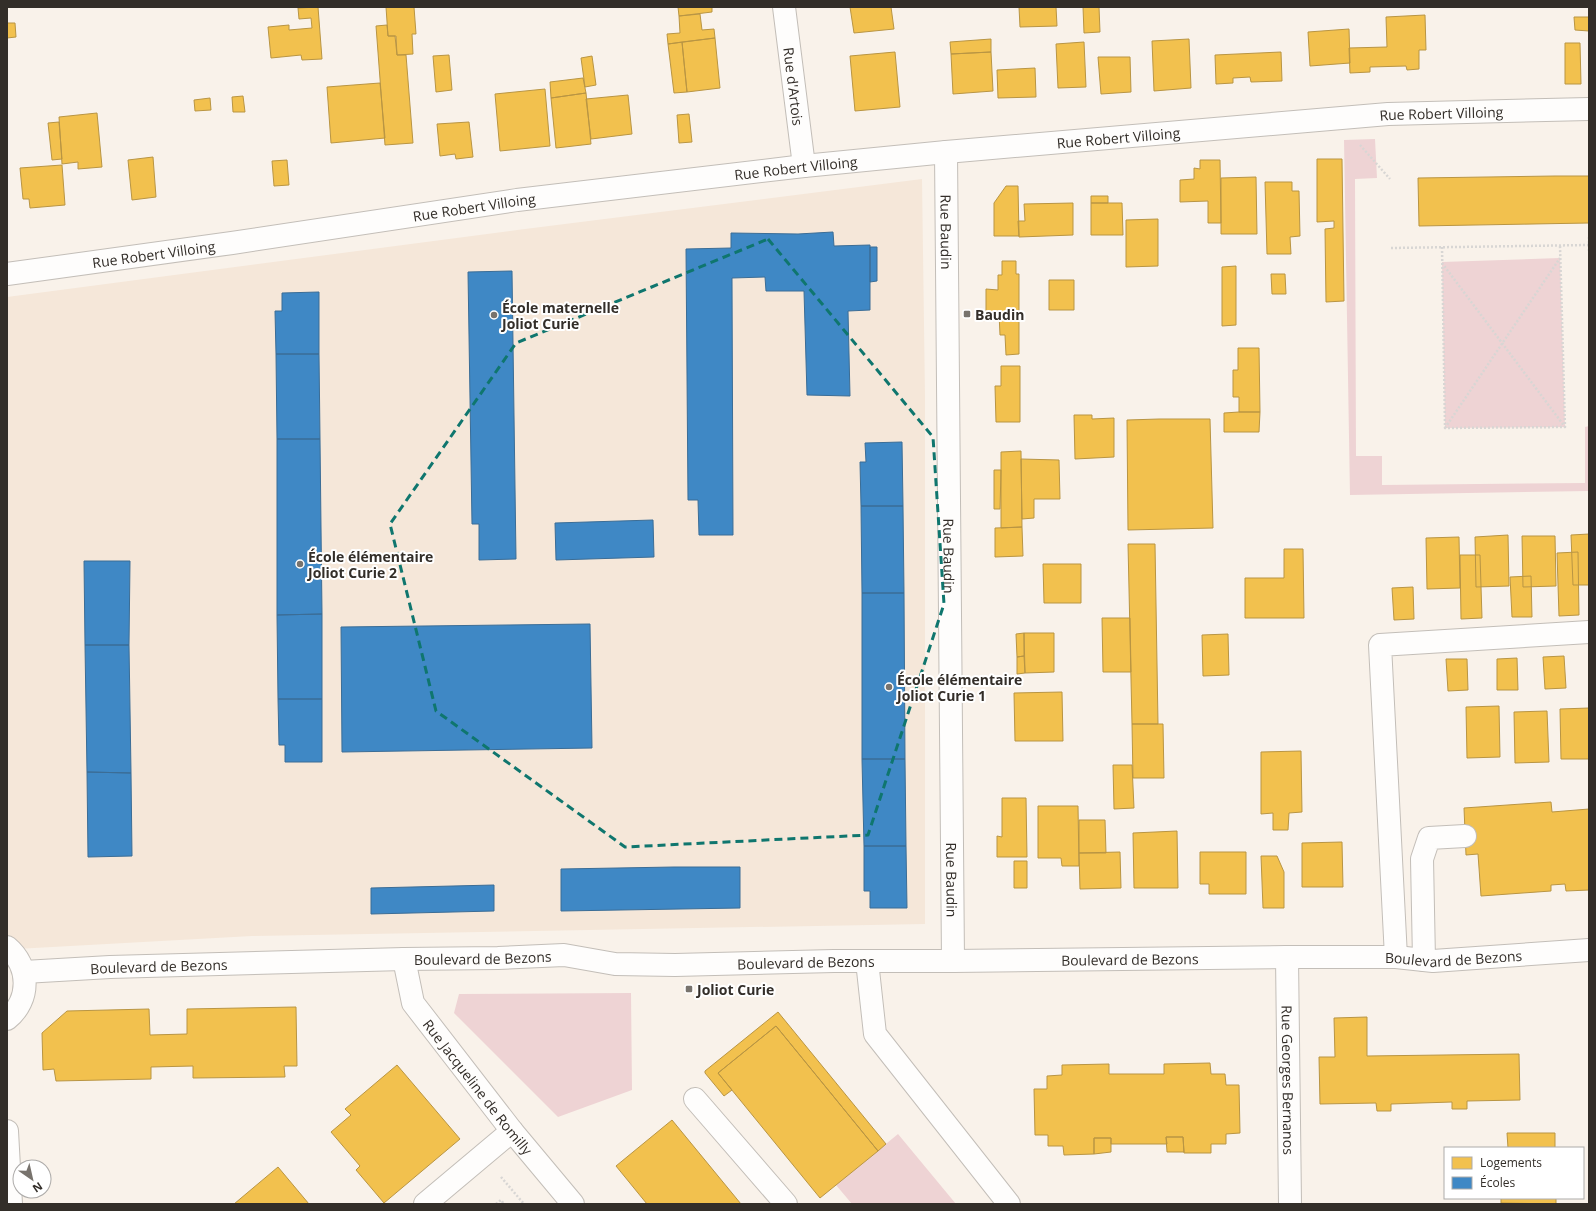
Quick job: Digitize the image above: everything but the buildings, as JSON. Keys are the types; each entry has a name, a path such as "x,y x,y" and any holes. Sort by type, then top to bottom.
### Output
{"street":[{"name":"Rue d'Artois","path":"784,7 804,166"},
{"name":"Rue Robert Villoing","path":"7,274 213,246 517,200 804,166 946,152 1388,114 1589,109"},
{"name":"Rue Baudin","path":"946,152 953,961"},
{"path":"1396,957 1380,645 1589,632"},
{"path":"1424,960 1422,859 1429,838 1465,836"},
{"path":"7,947 18,958 24,972 25,985 23,997 17,1009 7,1019"},
{"name":"Boulevard de Bezons","path":"24,972 110,967 498,958 564,955 615,964 675,965 1287,956 1396,957 1433,961 1589,950"},
{"name":"Rue Georges Bernanos","path":"1287,956 1290,1204"},
{"name":"Rue Jacqueline de Romilly","path":"404,959 413,1003 512,1131 573,1204"},
{"path":"867,961 875,1034 1009,1204"},
{"path":"695,1099 786,1204"},
{"path":"7,1131 11,1204"},
{"path":"425,1204 512,1131"}],"path":[{"path":"1354,117 1356,140 1390,179"},
{"path":"1589,237 1589,253"},
{"path":"1391,248 1589,245"},
{"path":"1560,246 1565,427"},
{"path":"1442,247 1445,428"},
{"path":"1445,428 1560,258"},
{"path":"1442,262 1565,427"},
{"path":"1445,428 1565,427"},
{"path":"499,1174 524,1204"},
{"path":"496,1204 501,1200 504,1204"}],"highlighted area":[{"path":"768,239 933,437 944,604 868,835 625,847 436,711 390,524 516,343"}],"shaded area":[{"path":"1375,139 1377,178 1355,179 1356,456 1382,456 1382,485 1585,483 1585,427 1589,426 1589,491 1350,495 1344,140"},
{"path":"922,179 925,397 925,924 252,936 16,949 7,942 7,297 517,230"},
{"path":"1560,258 1565,427 1445,428 1442,262"},
{"path":"631,993 632,1090 558,1117 454,1013 459,994"},
{"path":"898,1134 956,1204 852,1204 836,1185"}],"place":[{"name":"Baudin","path":"967,314"},
{"name":"École maternelle Joliot Curie","path":"494,315"},
{"name":"École élémentaire Joliot Curie 2","path":"300,564"},
{"name":"École élémentaire Joliot Curie 1","path":"889,687"},
{"name":"Joliot Curie","path":"689,989"}]}
